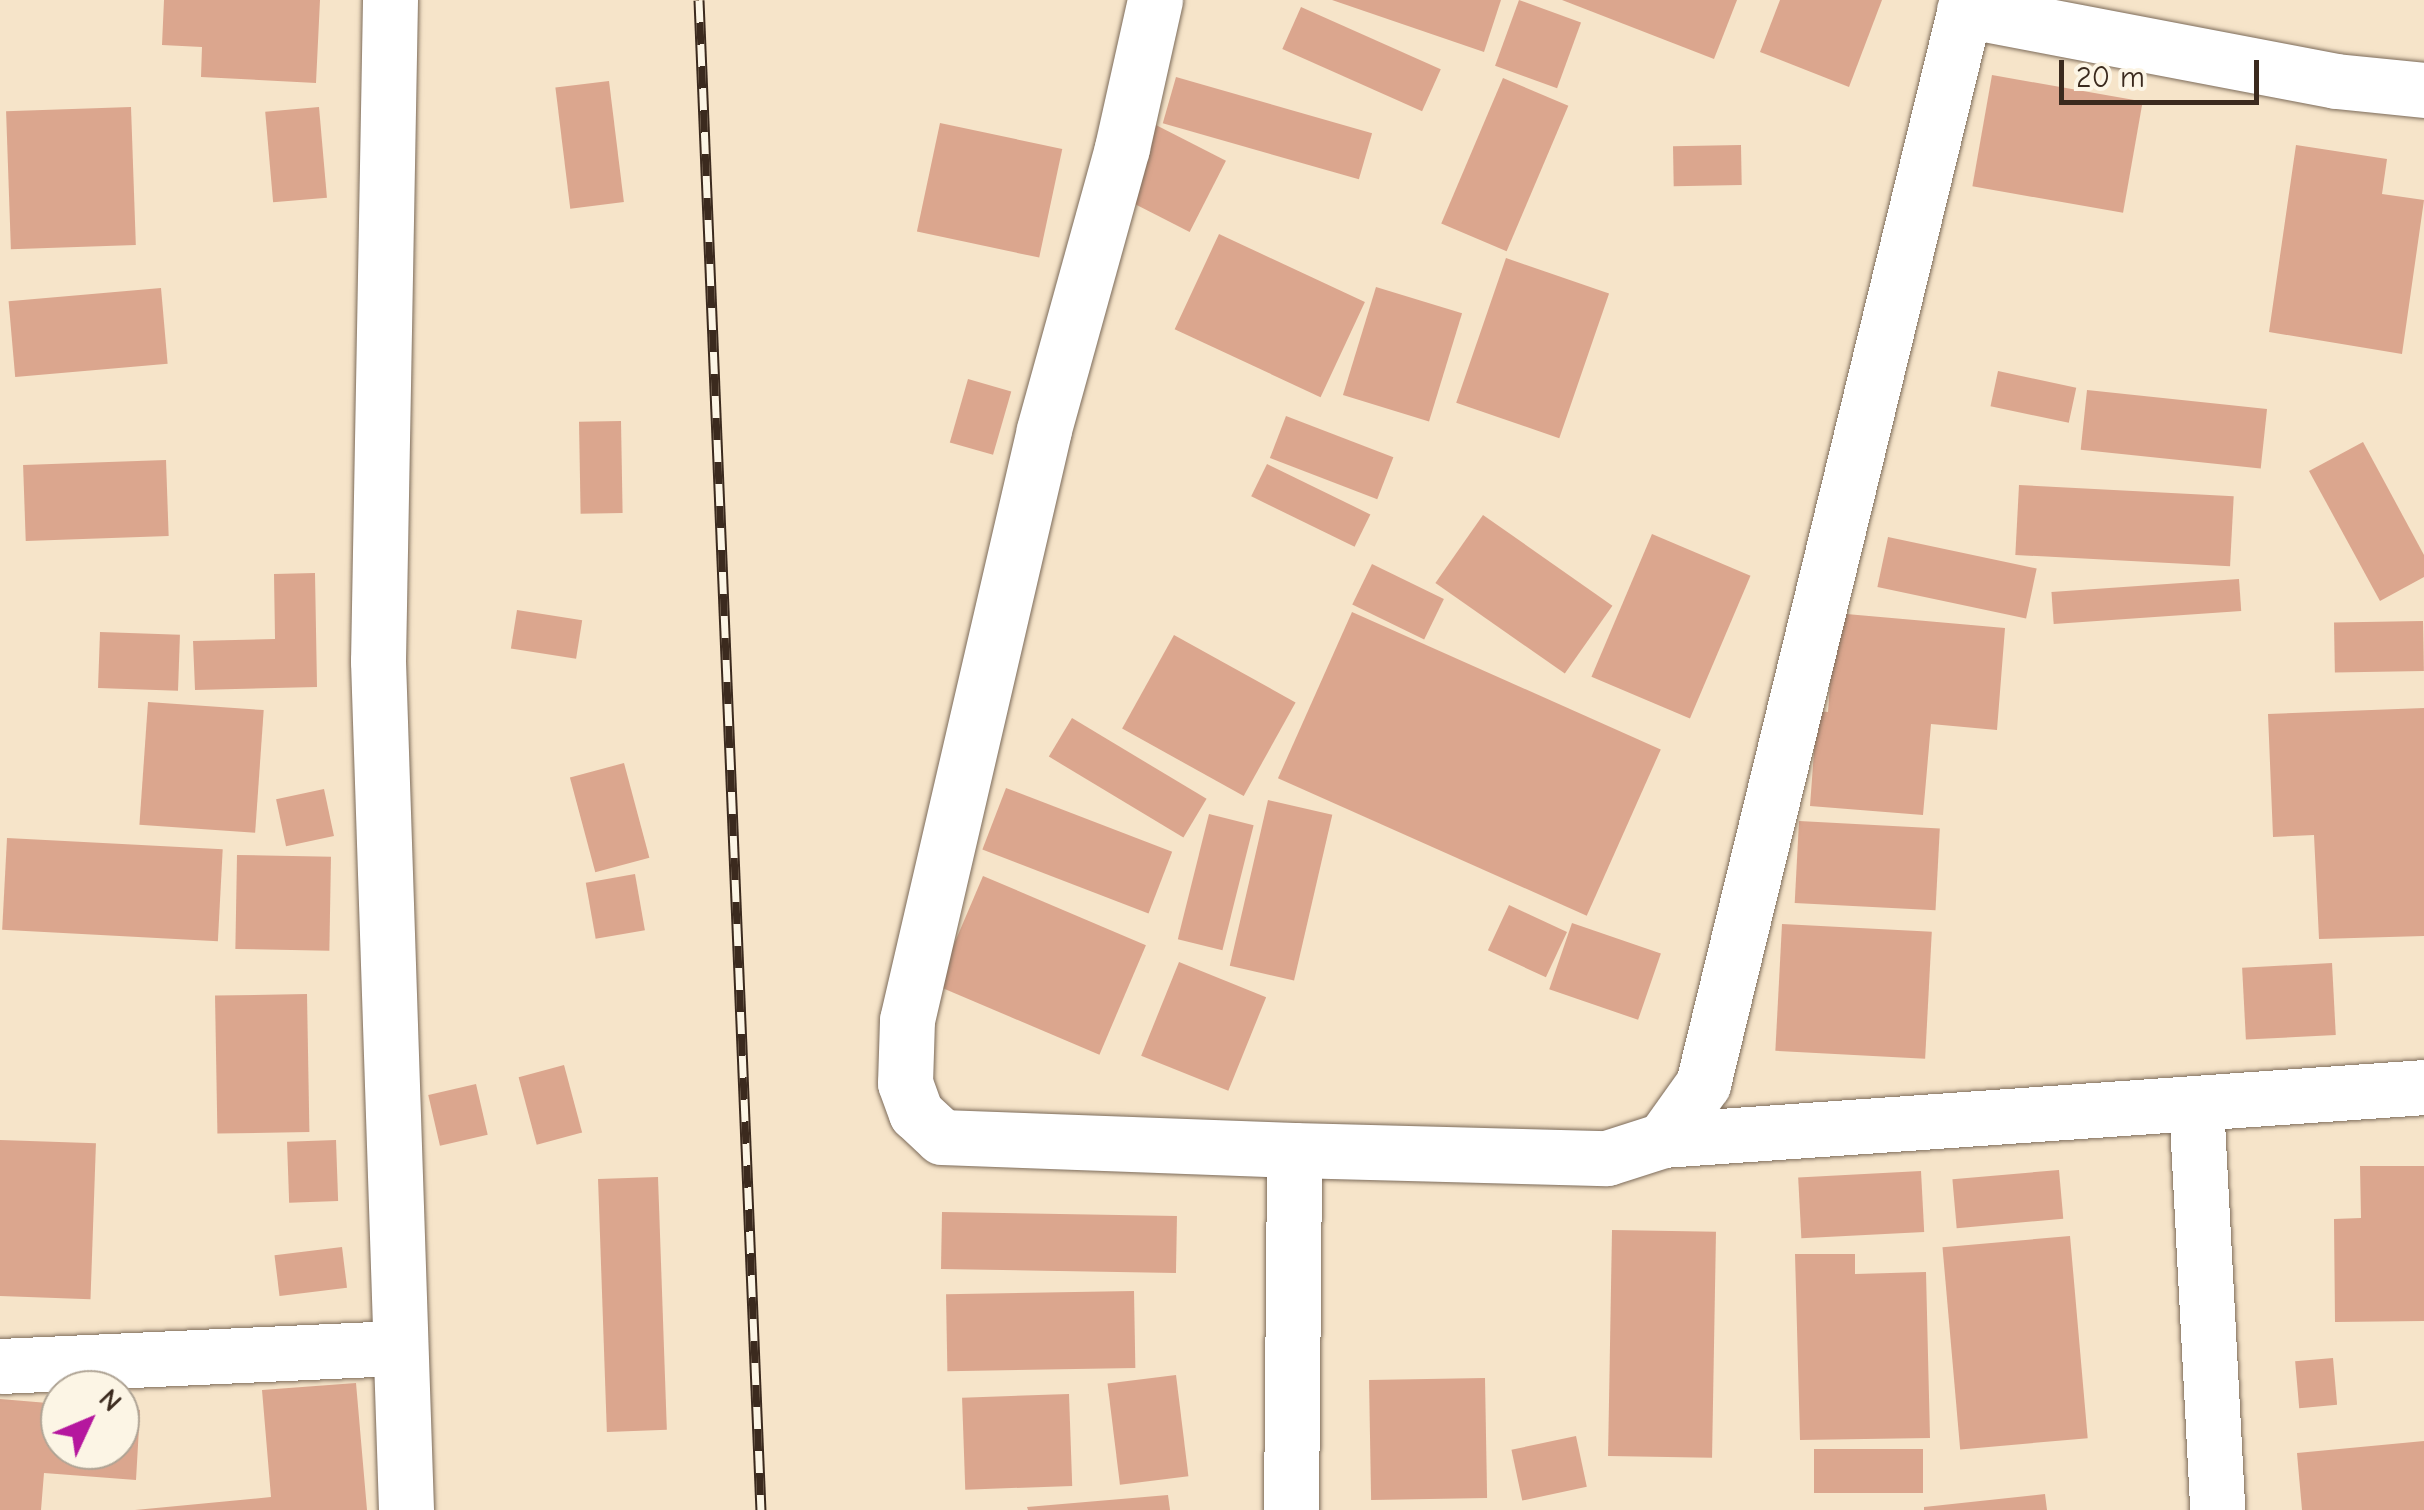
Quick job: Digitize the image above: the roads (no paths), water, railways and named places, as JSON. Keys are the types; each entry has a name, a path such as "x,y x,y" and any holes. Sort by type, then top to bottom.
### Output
{"street":[{"path":"390,0 378,661 406,1510"},
{"path":"1155,0 1122,148 1044,430 907,1020 906,1083 916,1112 942,1137 1607,1158 1663,1140 2424,1087"},
{"path":"1663,1140 1703,1084 1966,5 2336,81 2424,90"},
{"path":"2196,1104 2217,1510"},
{"path":"1291,1510 1294,1150"},
{"path":"0,1366 400,1348"}],"railway":[{"path":"699,0 761,1510"}]}
